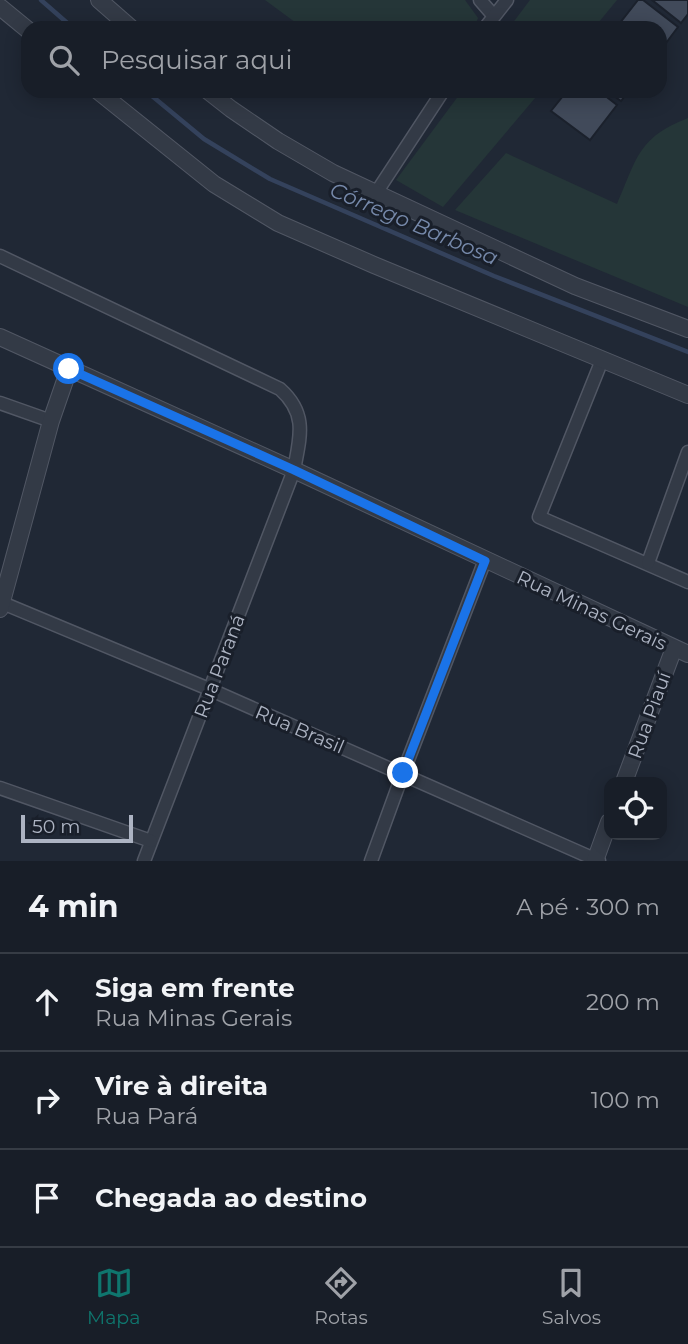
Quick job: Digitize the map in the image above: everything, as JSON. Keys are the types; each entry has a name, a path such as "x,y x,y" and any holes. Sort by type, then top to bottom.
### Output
{"street":[{"path":"99,0 123,21"},
{"path":"480,0 493,15"},
{"path":"489,21 507,0"},
{"path":"0,7 21,24"},
{"path":"107,98 214,184 278,223 688,396"},
{"path":"217,98 278,141 333,173 575,286 688,328"},
{"path":"376,193 438,98"},
{"name":"Rua Paraná","path":"0,256 280,389 293,400 299,418 300,437 294,470 144,861"},
{"name":"Rua Minas Gerais","path":"0,337 294,470 681,651"},
{"path":"602,360 539,517 688,582"},
{"path":"1,604 51,421 69,369"},
{"path":"0,403 51,421"},
{"path":"648,564 688,453"},
{"path":"371,861 485,561"},
{"name":"Rua Brasil","path":"1,604 209,689 596,860"},
{"name":"Rua Piauí","path":"626,777 681,651"},
{"path":"0,788 150,841"},
{"path":"596,860 604,837"}],"shaded area":[{"path":"265,0 465,0 478,18 477,21 294,21"},
{"path":"530,0 617,0 600,21 514,21"},
{"path":"457,98 535,98 443,207 396,180"},
{"path":"688,118 688,307 455,210 506,153 617,204 635,162 648,142"}],"building":[{"path":"638,0 643,0 678,27 667,42 667,21 622,21"},
{"path":"652,0 688,0 688,14 681,23"},
{"path":"561,98 608,98 617,105 590,140 551,111"}],"waterway":[{"name":"Córrego Barbosa","path":"41,0 65,21"},
{"name":"Córrego Barbosa","path":"154,98 204,139 270,179 494,276 688,352"}],"route":[{"path":"69,369 294,470 485,561 403,773"}]}
